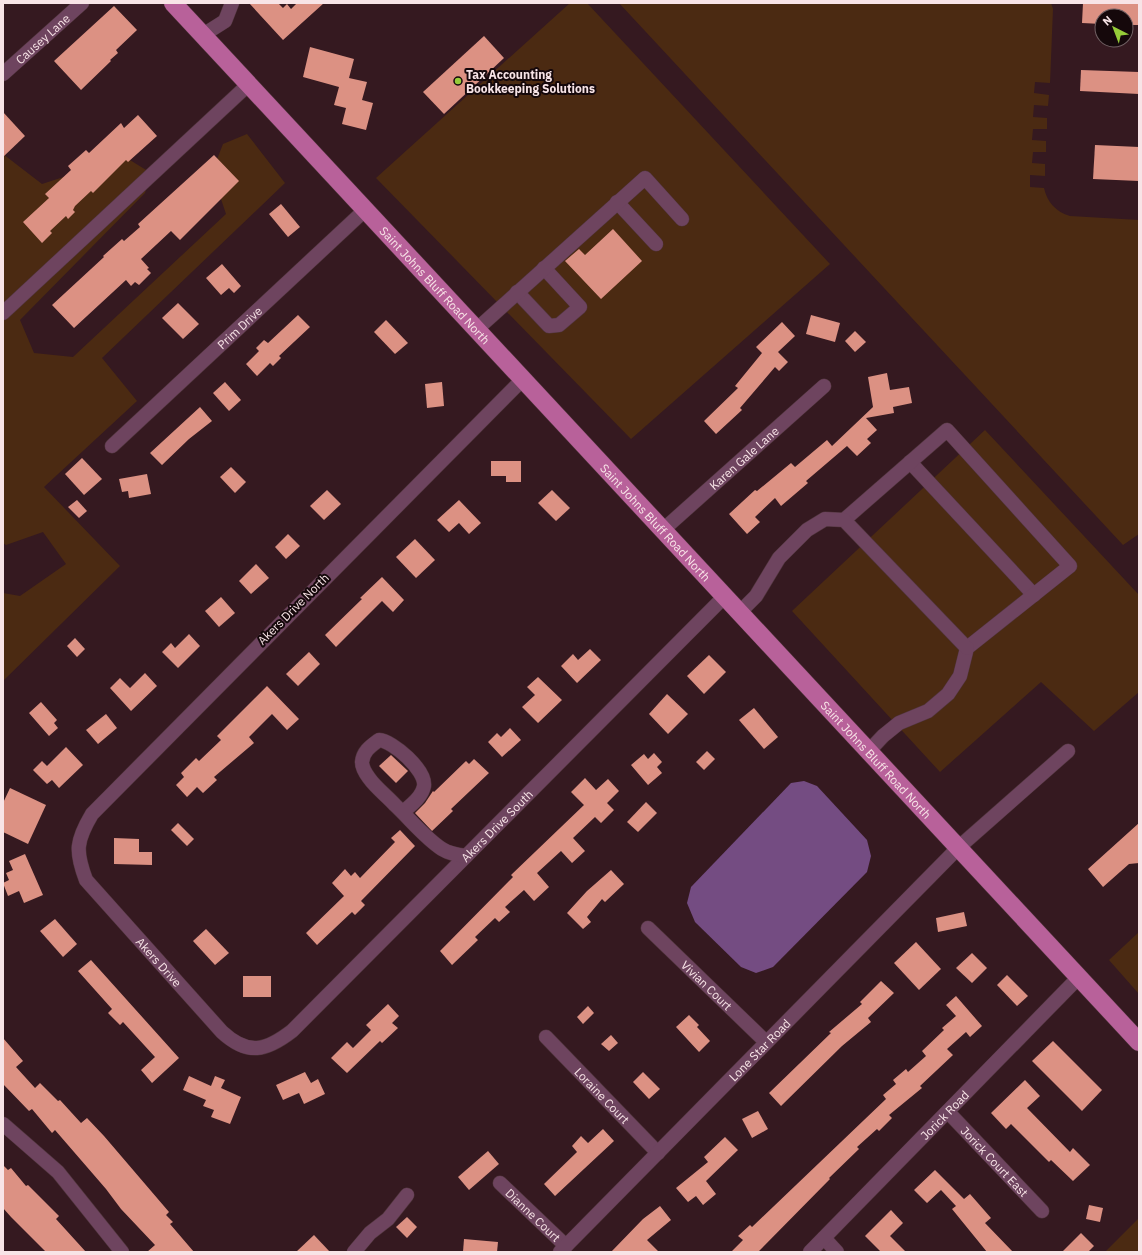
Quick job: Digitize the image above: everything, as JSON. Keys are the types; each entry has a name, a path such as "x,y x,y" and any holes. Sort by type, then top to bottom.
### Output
{"main road":[{"name":"Saint Johns Bluff Road North","path":"173,3 664,529 724,597 1139,1042"}],"street":[{"name":"Causey Lane","path":"3,74 82,3"},
{"path":"203,35 225,21 232,3"},
{"path":"3,313 249,84"},
{"path":"477,329 645,178 682,219"},
{"path":"618,202 656,244"},
{"name":"Prim Drive","path":"112,446 366,209"},
{"path":"517,292 548,326 560,325 580,306 544,268"},
{"name":"Akers Drive North","path":"78,849 80,836 92,814 523,379"},
{"name":"Karen Gale Lane","path":"664,529 824,386"},
{"path":"739,613 756,596 779,558 807,530 825,520 844,520 947,430 1070,566 967,648 960,676 948,694 928,711 899,723 883,736 868,752"},
{"path":"910,462 1034,595"},
{"path":"844,520 967,648"},
{"name":"Akers Drive South","path":"264,1048 280,1040 292,1031 724,597"},
{"path":"403,812 420,796 424,787 424,781 419,770 392,744 378,740 365,752 362,763 364,770 370,779 403,812 442,849 453,854 466,856"},
{"name":"Lone Star Road","path":"563,1249 958,848 1068,751"},
{"name":"Akers Drive","path":"78,849 80,866 86,880 222,1032 238,1046 246,1048 264,1048"},
{"name":"Vivian Court","path":"648,928 766,1042"},
{"name":"Jorick Road","path":"810,1252 1079,977"},
{"name":"Loraine Court","path":"546,1037 658,1153"},
{"name":"Jorick Court East","path":"948,1112 1042,1211"},
{"path":"3,1124 58,1172 122,1252"},
{"name":"Dianne Court","path":"500,1183 563,1249"},
{"path":"354,1252 363,1240 388,1219 407,1195"},
{"path":"824,1238 837,1252"}],"shaded area":[{"path":"570,3 587,3 830,264 631,439 376,178"},
{"path":"619,3 1051,3 1053,9 1050,83 1035,82 1034,93 1049,95 1048,106 1034,105 1033,117 1047,118 1047,129 1033,129 1032,140 1046,141 1046,152 1033,152 1032,163 1045,164 1045,176 1030,175 1030,187 1044,188 1047,198 1053,206 1060,212 1070,216 1139,220 1139,534 1123,545"},
{"path":"247,134 285,183 102,358 137,401 44,487 120,566 3,681 3,593 20,596 66,564 43,532 6,545 3,543 3,154 42,184 125,157 151,173 145,193 20,320 34,353 73,357 226,214 212,172 223,144"},
{"path":"985,430 1139,595 1139,692 1094,731 1041,682 940,772 792,611"},
{"path":"804,781 817,786 867,840 871,856 867,872 773,967 756,973 741,967 695,922 687,903 691,887 791,783"},
{"path":"1139,932 1139,994 1109,960"},
{"path":"1139,1218 1139,1252 1105,1252"}],"building":[{"path":"249,3 278,3 283,8 287,4 291,9 297,3 324,3 283,40"},
{"path":"1083,3 1139,4 1139,25 1134,25 1134,8 1094,8 1094,24 1082,23"},
{"path":"114,6 137,30 116,50 118,53 110,60 111,61 81,90 54,61"},
{"path":"484,36 504,58 444,114 423,92"},
{"path":"310,47 354,59 349,78 367,82 362,100 373,103 366,130 342,124 346,108 334,105 339,87 303,77"},
{"path":"1081,70 1139,72 1139,94 1080,91"},
{"path":"3,112 25,136 3,157"},
{"path":"138,115 157,136 128,162 126,160 93,193 91,191 75,206 73,210 75,212 68,219 66,216 50,231 52,233 42,243 23,222 49,198 45,194 71,170 68,166 86,150 89,153 121,123 124,128"},
{"path":"1095,145 1139,147 1139,181 1093,179"},
{"path":"214,155 239,181 180,240 171,231 141,259 149,268 147,269 151,273 139,285 135,282 131,286 126,280 74,328 52,305 122,239 124,241 140,227 138,224"},
{"path":"281,204 300,227 288,237 269,214"},
{"path":"613,229 642,261 601,299 565,261 579,249 585,255"},
{"path":"222,264 241,286 234,293 229,288 221,295 206,278"},
{"path":"178,303 199,324 183,339 162,318"},
{"path":"298,315 310,327 279,356 281,358 273,366 270,363 257,376 246,364 259,351 256,348 264,340 268,343"},
{"path":"811,315 840,323 835,342 806,334"},
{"path":"386,320 408,343 395,354 374,332"},
{"path":"782,322 795,336 778,352 788,362 779,371 775,367 740,408 742,410 716,434 704,421 738,388 735,386 762,353 756,347"},
{"path":"855,331 866,342 855,352 845,341"},
{"path":"887,373 890,390 909,387 912,403 893,407 894,413 866,418 877,430 867,439 871,443 857,456 847,446 806,481 808,483 781,506 775,498 755,517 760,522 747,534 729,514 755,490 757,491 791,463 795,467 827,440 832,446 873,407 868,377"},
{"path":"225,382 241,400 229,411 213,393"},
{"path":"442,382 444,406 427,408 425,384"},
{"path":"200,407 212,421 189,439 162,465 150,453"},
{"path":"82,458 102,479 84,495 65,474"},
{"path":"491,461 521,461 521,482 506,482 506,476 491,476"},
{"path":"231,467 246,482 235,493 220,477"},
{"path":"147,474 151,494 129,498 128,491 122,492 119,479"},
{"path":"327,490 341,504 324,520 310,506"},
{"path":"552,490 570,508 556,521 538,503"},
{"path":"77,500 87,511 79,518 68,507"},
{"path":"459,500 481,523 469,534 459,523 449,532 437,520"},
{"path":"288,534 300,546 286,559 275,547"},
{"path":"415,539 435,560 416,578 396,557"},
{"path":"256,564 269,578 251,594 239,581"},
{"path":"382,577 404,600 393,612 382,601 336,647 325,635"},
{"path":"221,597 235,613 219,627 205,611"},
{"path":"189,634 200,646 178,668 162,652 171,643 175,648"},
{"path":"75,638 85,649 77,657 67,646"},
{"path":"590,649 601,660 577,683 561,666 573,654 578,660"},
{"path":"309,652 320,664 298,686 286,674"},
{"path":"709,655 726,672 704,694 687,676"},
{"path":"145,673 157,686 131,711 110,688 120,678 130,688"},
{"path":"538,677 562,700 538,723 522,707 535,695 527,687"},
{"path":"267,686 299,719 287,730 272,714 249,737 254,743 214,777 217,780 203,793 197,787 187,797 176,785 184,777 181,773 196,758 199,761 221,740 217,736"},
{"path":"667,694 688,714 668,734 649,714"},
{"path":"41,702 57,720 54,723 58,728 49,736 29,713"},
{"path":"754,708 778,737 764,749 739,720"},
{"path":"106,714 117,728 98,744 86,730"},
{"path":"510,728 521,740 502,757 488,742 497,733 501,737"},
{"path":"66,747 83,765 59,788 52,780 47,784 33,770 42,761 47,766"},
{"path":"707,751 715,759 704,770 696,762"},
{"path":"654,753 662,762 657,767 662,773 648,785 631,765 644,754 648,759"},
{"path":"391,755 408,771 396,783 379,766"},
{"path":"474,759 489,773 451,809 453,811 432,831 415,813 425,803 433,791 434,792 466,761 469,764"},
{"path":"585,778 596,790 608,779 619,791 607,803 614,810 601,823 595,817 573,838 585,851 572,863 561,851 537,873 549,887 534,901 524,890 505,907 510,912 499,922 495,918 475,937 478,940 452,965 440,951 513,877 511,875 584,805 571,792"},
{"path":"10,788 46,805 28,844 3,832 3,803"},
{"path":"646,802 657,813 638,832 627,822"},
{"path":"178,823 194,839 187,846 171,830"},
{"path":"1139,823 1139,863 1129,864 1103,887 1088,869"},
{"path":"400,830 415,846 361,901 365,905 355,915 352,912 317,945 306,933 344,896 332,883 345,869 351,876 355,872 360,878 395,842 391,838"},
{"path":"114,838 139,839 139,852 152,852 152,865 114,864"},
{"path":"25,854 43,895 24,903 19,891 8,896 3,883 9,880 6,873 13,870 9,861"},
{"path":"611,870 624,884 605,902 602,899 587,917 591,922 583,929 567,913 587,891"},
{"path":"964,912 967,926 938,932 936,918"},
{"path":"55,919 77,944 63,957 40,931"},
{"path":"206,929 229,953 215,965 193,941"},
{"path":"916,942 941,969 919,990 894,963"},
{"path":"972,953 987,968 972,983 956,968"},
{"path":"91,960 179,1058 152,1083 141,1070 155,1057 123,1022 120,1025 108,1013 112,1009 78,971"},
{"path":"1007,975 1028,996 1017,1006 997,985"},
{"path":"243,976 271,976 271,997 243,997"},
{"path":"881,981 894,993 868,1018 871,1022 842,1046 781,1106 769,1093 831,1033 829,1032 862,1004 860,1002"},
{"path":"956,996 982,1026 970,1037 966,1032 947,1049 953,1055 920,1086 922,1088 889,1115 892,1118 879,1131 877,1129 857,1147 859,1149 758,1252 731,1252 743,1240 738,1236 750,1225 752,1227 886,1099 883,1095 896,1084 893,1080 906,1069 908,1072 926,1056 922,1051 944,1030 942,1028 956,1016 946,1005"},
{"path":"388,1004 399,1016 392,1023 398,1028 382,1043 380,1041 347,1073 331,1058 347,1042 353,1048 371,1030 366,1025"},
{"path":"588,1006 594,1013 583,1024 577,1017"},
{"path":"689,1015 699,1025 697,1027 710,1041 699,1052 676,1027"},
{"path":"611,1035 618,1043 609,1051 601,1044"},
{"path":"3,1038 23,1061 16,1067 35,1088 40,1083 58,1101 60,1100 81,1123 87,1118 104,1136 169,1212 166,1215 173,1222 170,1224 194,1252 147,1252 155,1245 121,1209 106,1189 55,1130 52,1133 32,1109 29,1111 3,1084"},
{"path":"1053,1041 1102,1090 1082,1111 1032,1061"},
{"path":"305,1072 311,1083 318,1079 325,1094 304,1104 299,1093 283,1100 276,1085"},
{"path":"643,1072 660,1089 649,1099 633,1082"},
{"path":"189,1076 211,1086 215,1076 225,1080 221,1088 241,1097 230,1124 211,1117 214,1110 203,1106 206,1100 183,1090"},
{"path":"1025,1080 1040,1096 1027,1108 1070,1152 1073,1148 1090,1165 1073,1181 1051,1160 1049,1162 1011,1124 1006,1129 991,1113"},
{"path":"758,1111 768,1129 752,1138 742,1119"},
{"path":"603,1129 614,1141 555,1196 544,1184 577,1152 572,1146 581,1136 588,1143"},
{"path":"725,1137 738,1150 706,1181 716,1194 703,1205 696,1196 688,1202 676,1188 708,1162 704,1157"},
{"path":"488,1151 499,1164 469,1190 458,1177"},
{"path":"3,1165 8,1170 11,1168 26,1186 28,1185 59,1216 56,1219 86,1252 46,1252 11,1217 3,1208"},
{"path":"935,1170 964,1199 970,1194 991,1218 985,1223 1013,1252 987,1252 952,1209 956,1206 941,1190 927,1203 914,1190"},
{"path":"1089,1205 1103,1208 1100,1222 1086,1219"},
{"path":"660,1206 671,1220 647,1240 659,1252 611,1252 643,1219"},
{"path":"891,1210 903,1223 890,1236 906,1252 881,1252 865,1236"},
{"path":"407,1217 417,1227 407,1238 396,1227"},
{"path":"1081,1233 1094,1246 1088,1252 1062,1252"},
{"path":"314,1235 330,1252 296,1252"},
{"path":"464,1239 498,1242 497,1252 463,1252"}],"place":[{"name":"Tax Accounting Bookkeeping Solutions","path":"458,81"}]}
